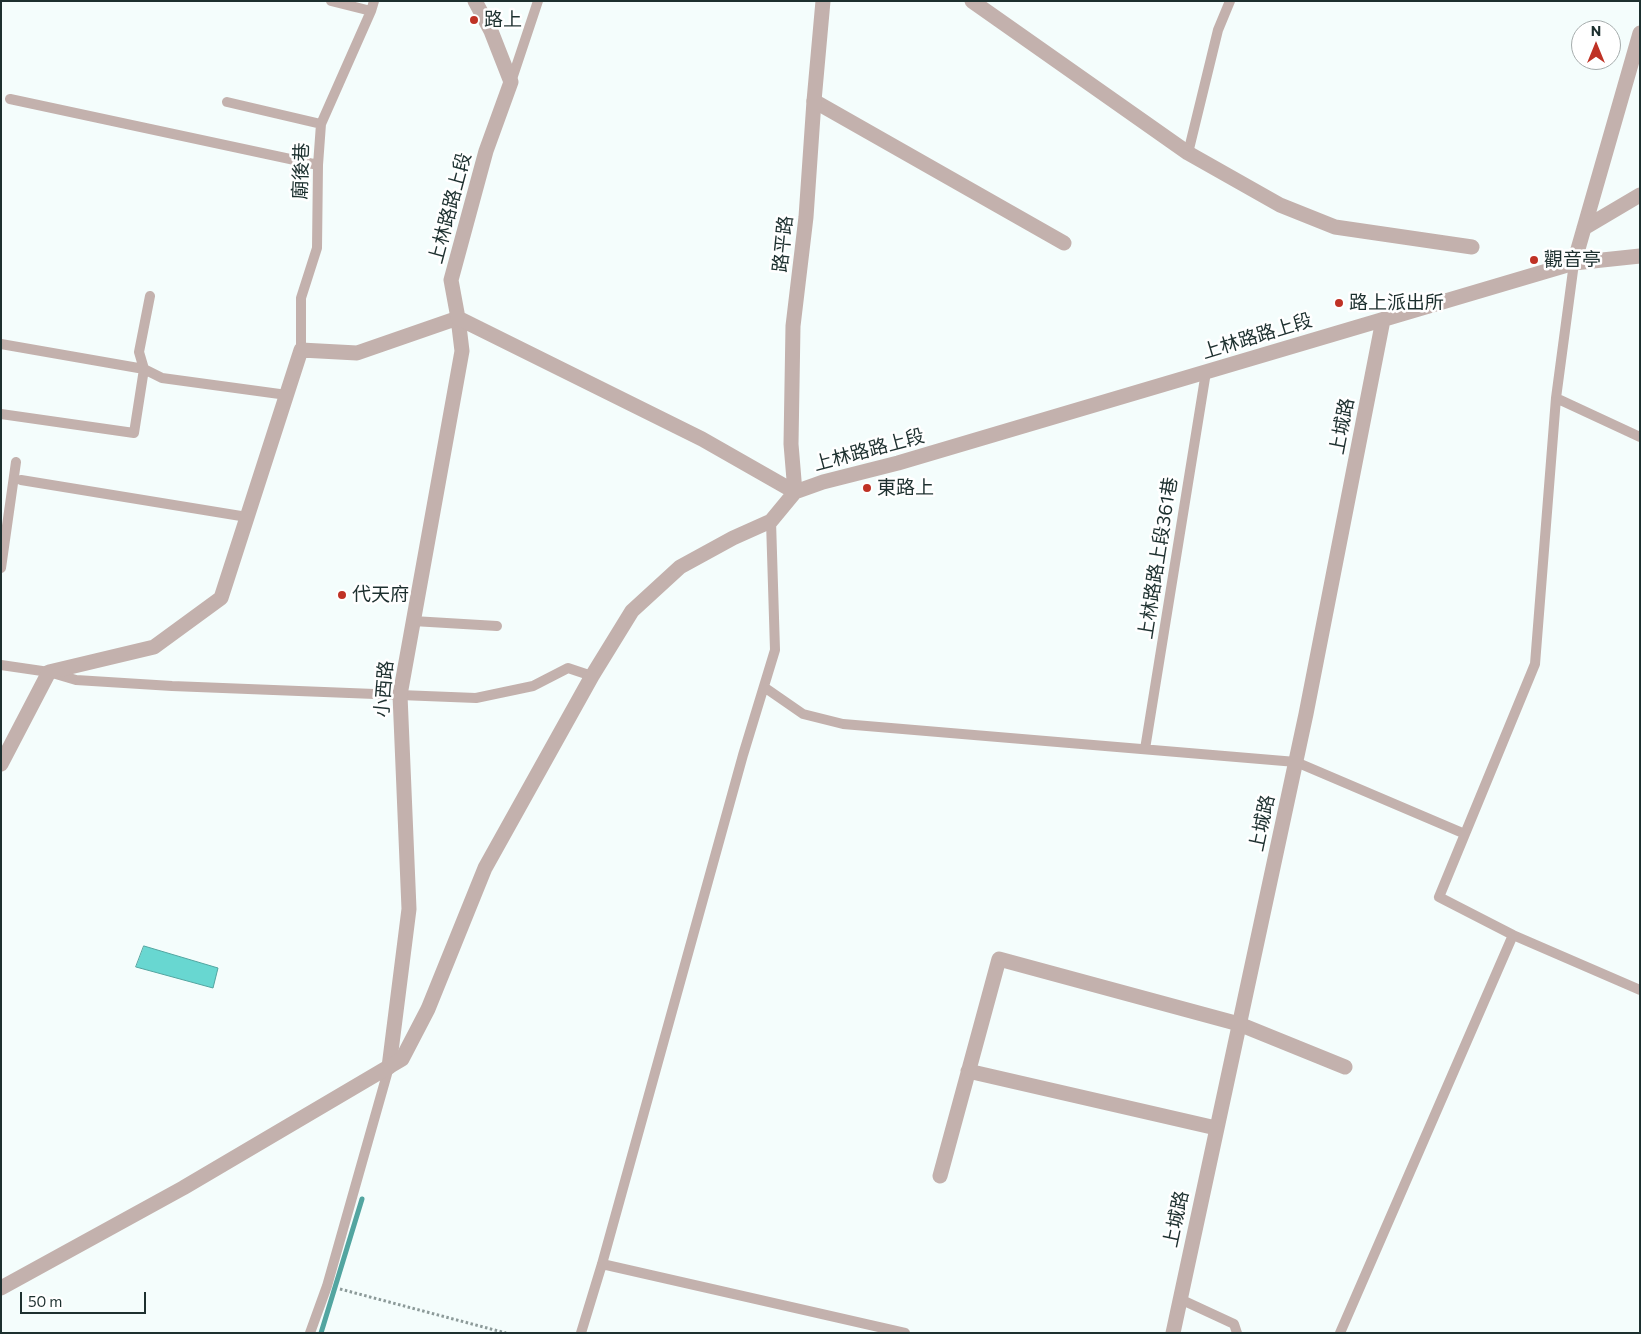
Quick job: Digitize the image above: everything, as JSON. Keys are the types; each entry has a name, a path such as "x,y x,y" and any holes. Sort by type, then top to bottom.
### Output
{"street":[{"path":"475,1 490,31 511,82"},
{"name":"路平路","path":"795,492 791,444 793,326 806,217 823,1"},
{"path":"972,1 1188,153 1280,206 1335,227 1472,247"},
{"path":"1574,263 1640,33"},
{"name":"上林路路上段","path":"511,82 486,150 451,280 458,318 702,439 795,492 823,482 898,464 1574,263 1640,256"},
{"path":"814,101 1064,243"},
{"path":"1584,228 1640,196"},
{"path":"1,764 49,672 154,646 221,598 301,350 357,353 458,318"},
{"name":"小西路","path":"389,1067 409,909 400,695 462,352 458,318"},
{"name":"上城路","path":"1173,1333 1296,762 1383,320"},
{"path":"1,1288 183,1188 402,1059 428,1008 485,868 592,676 632,612 680,567 733,538 771,521 795,492"},
{"path":"940,1176 999,960 1239,1024 1345,1067"},
{"path":"968,1072 1216,1128"}],"lane":[{"path":"331,1 372,6"},
{"path":"511,82 538,1"},
{"path":"1188,153 1218,30 1230,1"},
{"name":"廟後巷","path":"301,350 301,298 317,248 318,165 321,124 372,6"},
{"path":"10,99 318,165"},
{"path":"227,102 321,124"},
{"path":"1574,263 1556,398 1535,664 1439,897 1513,935 1640,990"},
{"path":"1,414 134,433 144,369 139,352 150,296"},
{"path":"1,344 144,369 162,378 287,395"},
{"name":"上林路路上段361巷","path":"1145,749 1206,372"},
{"path":"1556,398 1640,437"},
{"path":"1,568 16,462"},
{"path":"21,480 247,517"},
{"path":"581,1333 602,1264 743,755 776,650 771,521"},
{"path":"413,621 497,626"},
{"path":"1,665 49,672 76,680 476,698 533,686 568,668 592,676"},
{"path":"764,687 803,714 843,724 1296,762 1465,834"},
{"path":"1340,1333 1513,935"},
{"path":"310,1333 327,1286 389,1067"},
{"path":"602,1264 905,1333"},
{"path":"1180,1299 1234,1324 1237,1333"}],"path":[{"path":"327,1286 506,1333"}],"water":[{"path":"144,946 218,968 213,988 136,967"}],"waterway":[{"path":"321,1333 362,1199"}],"place":[{"name":"路上","path":"474,20"},
{"name":"觀音亭","path":"1534,260"},
{"name":"路上派出所","path":"1339,303"},
{"name":"東路上","path":"867,488"},
{"name":"代天府","path":"342,595"}]}
